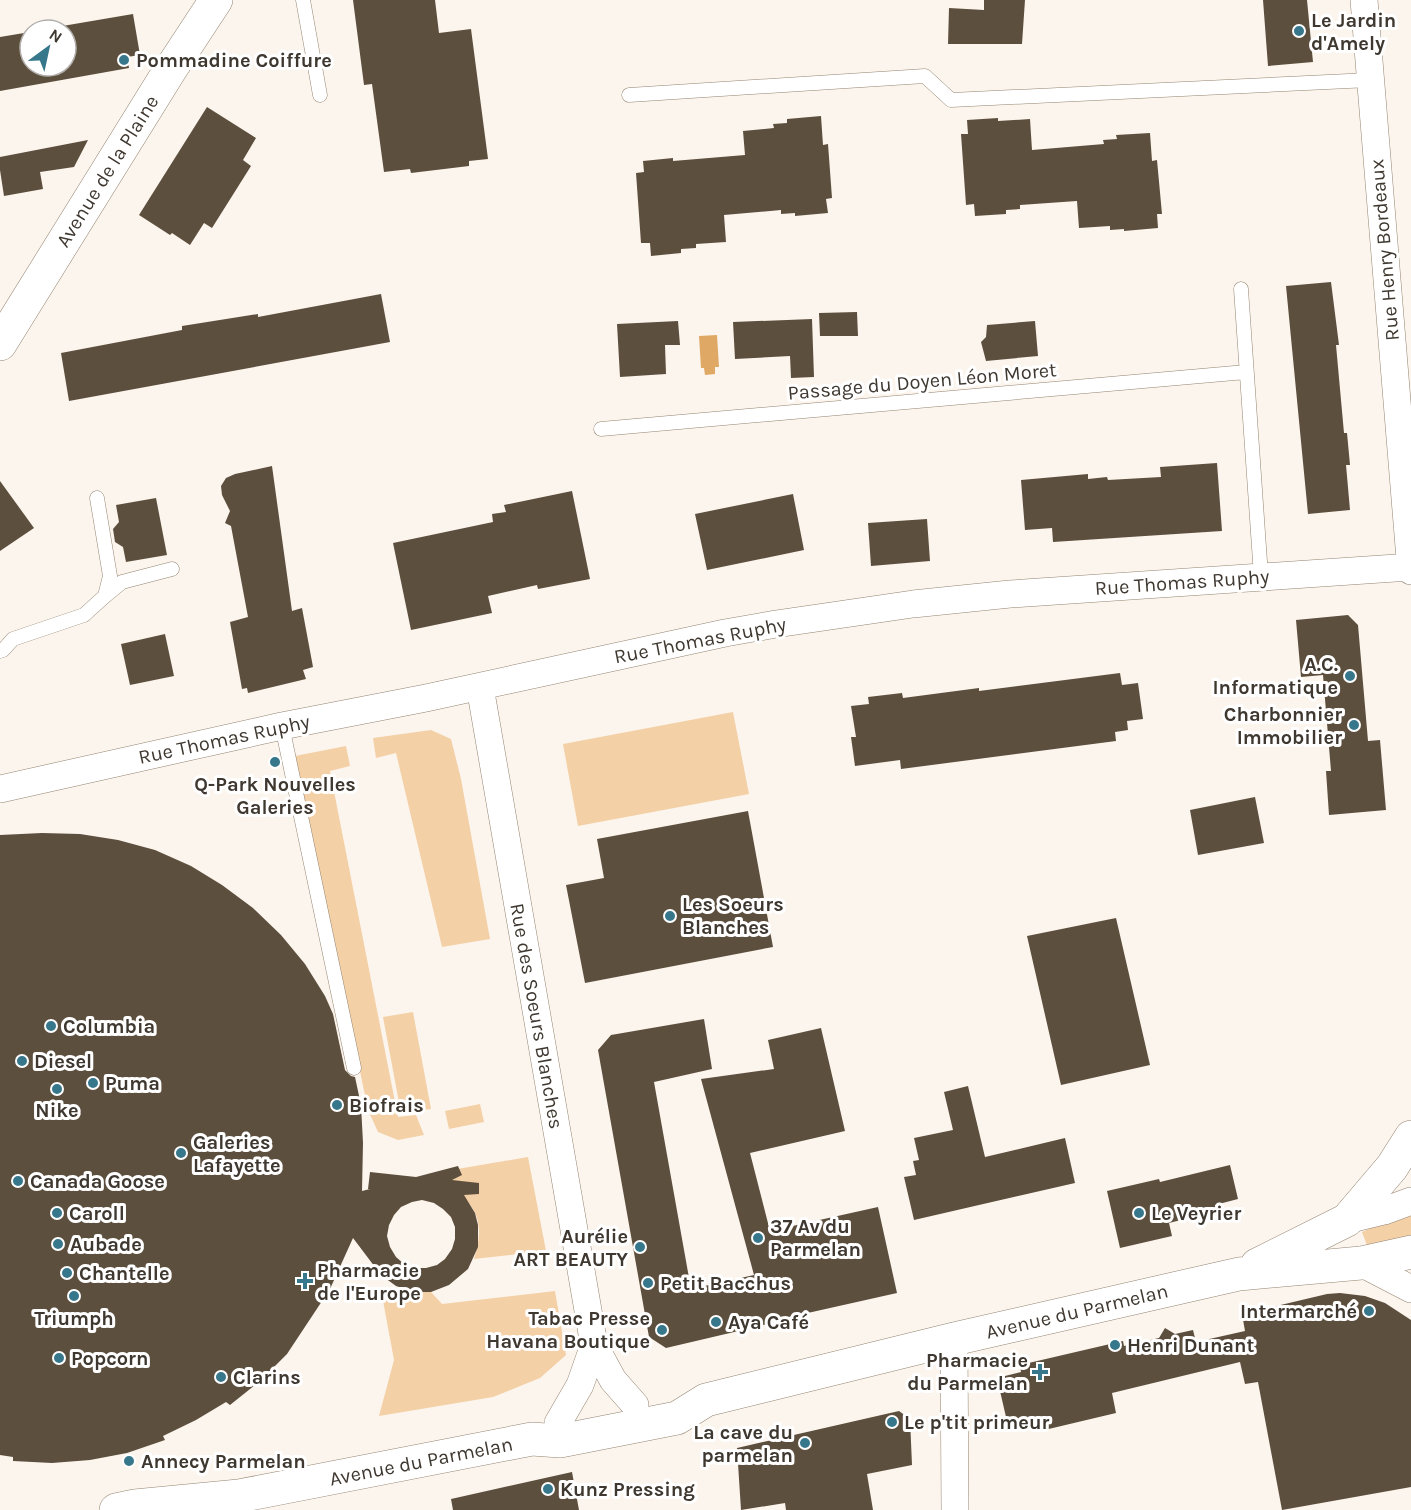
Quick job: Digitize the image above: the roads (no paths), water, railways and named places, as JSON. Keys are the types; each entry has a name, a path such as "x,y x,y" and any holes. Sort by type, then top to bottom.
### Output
{"main road":[{"name":"Avenue de la Plaine","path":"0,344 8,311 216,0"},
{"path":"1239,1274 1347,1220 1392,1167 1411,1137"},
{"path":"1239,1274 1362,1263 1411,1252"},
{"name":"Avenue du Parmelan","path":"545,1431 560,1441 677,1418 706,1400 954,1339 1239,1274"},
{"name":"Avenue du Parmelan","path":"116,1510 135,1506 239,1496 545,1431 674,1396 706,1400"},
{"name":"Avenue du Parmelan","path":"203,1510 239,1496"}],"street":[{"name":"Rue Henry Bordeaux","path":"1364,0 1411,569"},
{"name":"Rue Thomas Ruphy","path":"0,789 282,726 480,687 725,633 845,613 1010,594 1261,576 1411,569"},
{"name":"Rue des Soeurs Blanches","path":"480,687 594,1345 613,1380 635,1406"},
{"path":"1347,1220 1384,1211 1411,1201"},
{"path":"1362,1263 1411,1289"},
{"path":"954,1339 955,1510"},
{"name":"Rue des Soeurs Blanches","path":"545,1431 580,1385 594,1345"}],"lane":[{"path":"303,0 320,95"},
{"path":"629,95 925,76 951,100 1370,80"},
{"path":"1241,289 1261,576"},
{"name":"Passage du Doyen Léon Moret","path":"602,429 1246,372"},
{"path":"97,498 110,576 105,596"},
{"path":"0,651 13,639 84,615 122,582 172,569"},
{"path":"282,726 354,1068"}],"place":[{"name":"Le Jardin d'Amely","path":"1299,31"},
{"name":"Pommadine Coiffure","path":"124,60"},
{"name":"A.C. Informatique","path":"1350,676"},
{"name":"Charbonnier Immobilier","path":"1354,725"},
{"name":"Q-Park Nouvelles Galeries","path":"275,762"},
{"name":"Les Soeurs Blanches","path":"670,916"},
{"name":"Columbia","path":"51,1026"},
{"name":"Diesel","path":"22,1061"},
{"name":"Puma","path":"93,1083"},
{"name":"Nike","path":"57,1089"},
{"name":"Biofrais","path":"337,1105"},
{"name":"Galeries Lafayette","path":"181,1153"},
{"name":"Canada Goose","path":"18,1181"},
{"name":"Caroll","path":"57,1213"},
{"name":"Le Veyrier","path":"1139,1213"},
{"name":"37 Av du Parmelan","path":"758,1238"},
{"name":"Aubade","path":"58,1244"},
{"name":"Aurélie ART BEAUTY","path":"640,1247"},
{"name":"Chantelle","path":"67,1273"},
{"name":"Pharmacie de l'Europe","path":"305,1281"},
{"name":"Petit Bacchus","path":"648,1283"},
{"name":"Triumph","path":"74,1296"},
{"name":"Intermarché","path":"1369,1311"},
{"name":"Aya Café","path":"716,1322"},
{"name":"Tabac Presse Havana Boutique","path":"662,1330"},
{"name":"Henri Dunant","path":"1115,1345"},
{"name":"Popcorn","path":"59,1358"},
{"name":"Pharmacie du Parmelan","path":"1040,1372"},
{"name":"Clarins","path":"221,1377"},
{"name":"Le p'tit primeur","path":"892,1422"},
{"name":"La cave du parmelan","path":"805,1443"},
{"name":"Annecy Parmelan","path":"129,1461"},
{"name":"Kunz Pressing","path":"548,1489"}]}
